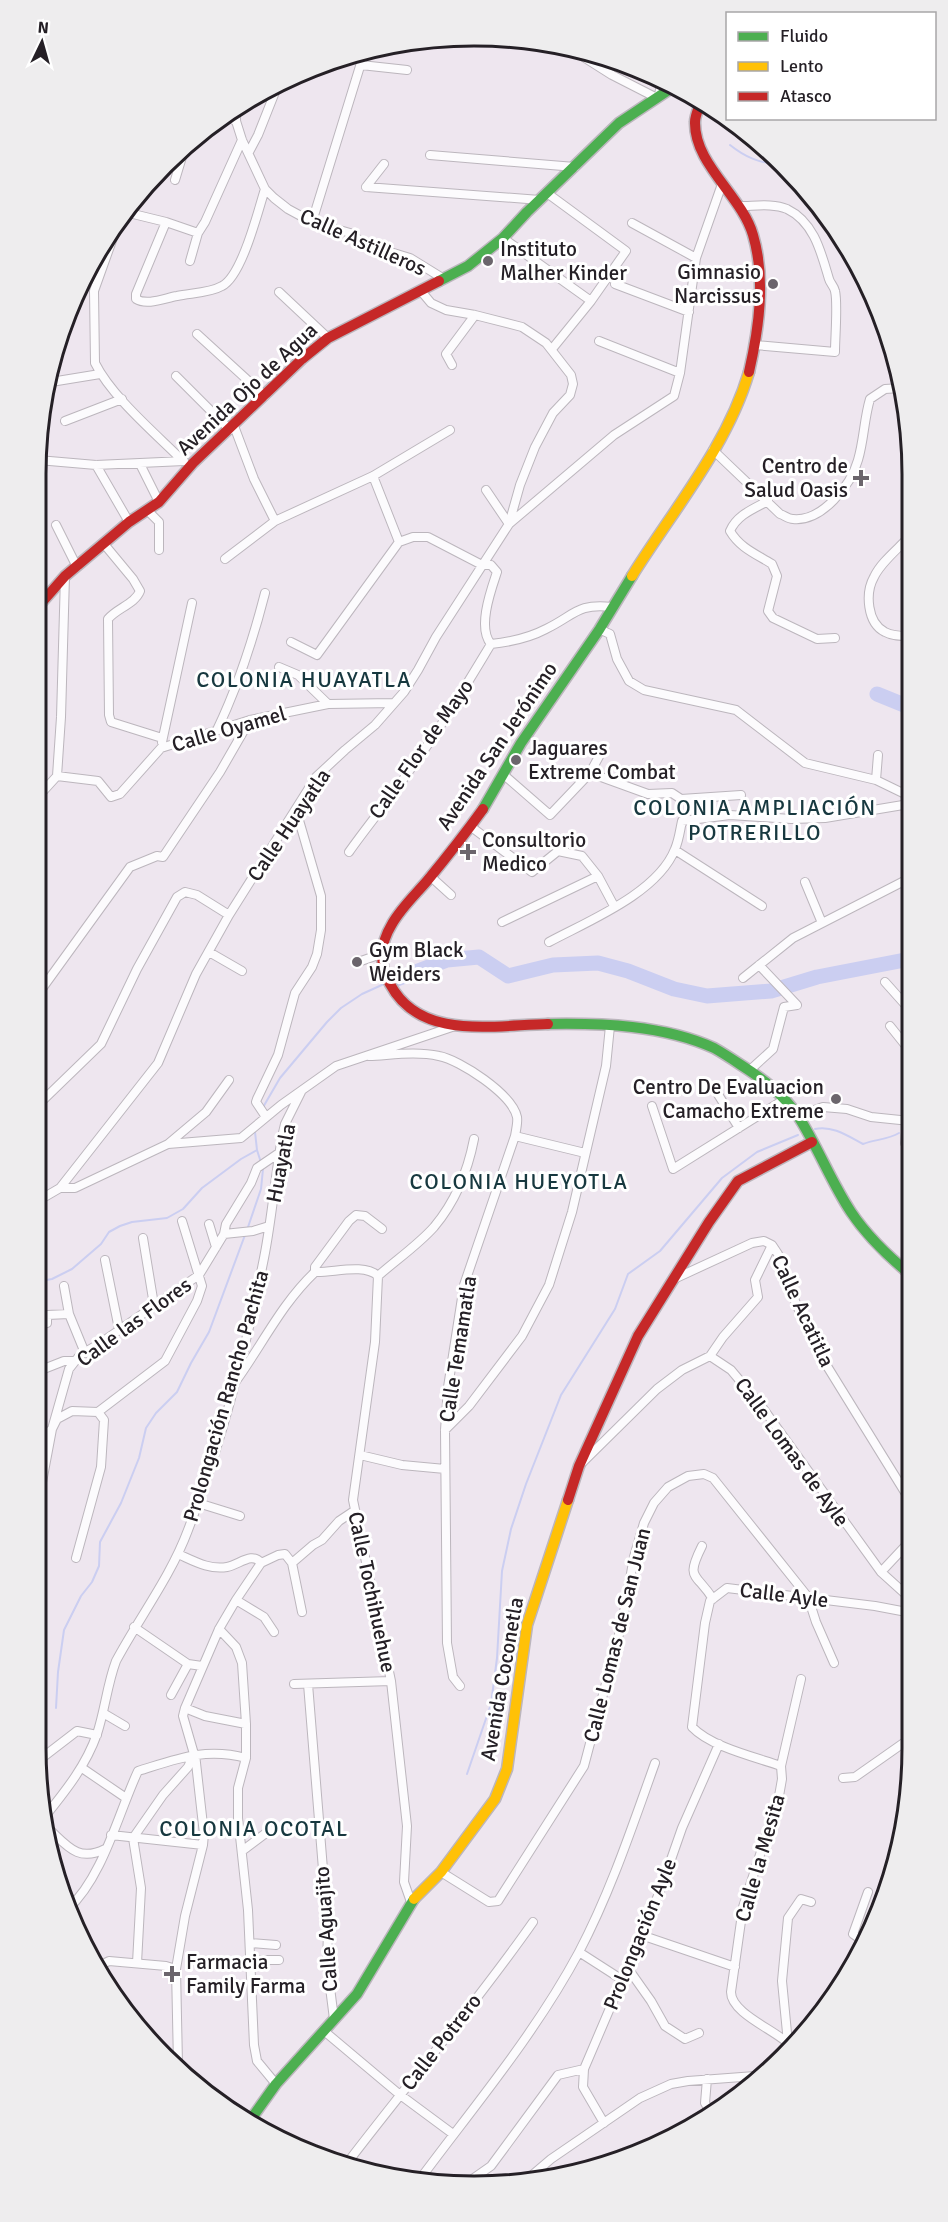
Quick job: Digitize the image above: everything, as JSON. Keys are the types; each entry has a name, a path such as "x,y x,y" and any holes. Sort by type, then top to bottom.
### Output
{"street":[{"path":"312,222 362,61"},
{"path":"595,64 612,75 658,92"},
{"path":"361,65 407,70"},
{"name":"Avenida Ojo de Agua","path":"46,597 64,576 129,522 159,502 188,462 232,428 328,338 468,266 503,238 619,123 658,92"},
{"path":"249,152 273,97"},
{"name":"Avenida San Jerónimo","path":"381,954 385,937 395,919 482,812 520,744 599,629 713,450 741,394 756,345 758,263 753,231 740,206 722,184 696,139 695,118 697,110"},
{"name":"Calle Astilleros","path":"236,121 242,140 265,189 288,209 312,222 350,233 364,244 410,258 444,279"},
{"path":"190,261 198,233 242,140"},
{"path":"430,155 575,167"},
{"path":"175,180 180,165"},
{"path":"384,165 366,187 543,196 626,251 591,301 552,349"},
{"path":"486,489 509,524 614,435 674,396 680,373 696,258 722,184"},
{"path":"166,222 136,294 136,299 140,302 222,286 231,278 239,267 265,189"},
{"path":"740,206 770,205 786,209 801,218 812,231 826,266 829,281 835,289 834,352 756,345"},
{"path":"135,214 198,233"},
{"path":"632,223 696,258"},
{"path":"503,238 591,301"},
{"path":"106,256 94,291 95,363 100,374 122,399 188,462"},
{"path":"615,284 689,312"},
{"name":"Calle Huayatla","path":"60,1188 158,1063 179,1011 228,915 316,777 375,725 404,692 436,637 509,524 520,484 535,447 553,413 570,395 573,384 571,375 546,343 522,327 446,310 431,303 422,291"},
{"path":"279,292 328,338"},
{"path":"452,364 446,354 475,315"},
{"path":"197,334 265,396"},
{"path":"599,341 680,373"},
{"path":"57,381 100,374"},
{"path":"176,376 232,428 275,521"},
{"path":"713,450 780,514 792,519 810,517 827,506 853,474 870,399 885,389 892,389"},
{"path":"65,421 122,399"},
{"path":"225,559 275,521 373,476 450,430"},
{"path":"46,461 96,465 188,462"},
{"path":"140,464 159,502"},
{"path":"96,465 129,522"},
{"path":"373,476 399,542"},
{"path":"768,501 745,513 734,523 730,531 741,546 772,564 777,576 768,611 773,618 817,639 835,638"},
{"path":"147,510 159,522 159,550"},
{"path":"56,525 77,567"},
{"path":"291,642 317,655 399,542 413,537 428,537 482,565 491,565 497,572 490,595 485,633 491,644 530,637 549,628 574,611 590,606 612,607"},
{"path":"104,544 140,591 138,597 112,613 108,619 111,722 162,738"},
{"path":"902,545 874,575 868,600 872,617 884,632 902,636"},
{"path":"46,788 57,776 61,717 64,576"},
{"path":"217,730 252,643 265,593"},
{"path":"161,748 192,603"},
{"path":"599,629 610,634 617,659 629,681 644,690 736,710 805,763 876,780 902,793"},
{"name":"Calle Flor de Mayo","path":"349,852 409,772 491,644"},
{"path":"279,667 298,675 328,704"},
{"name":"Calle Oyamel","path":"57,776 98,781 111,797 120,794 161,748 250,720 328,704 394,703"},
{"path":"46,982 130,867 157,856 164,857 220,772 250,720"},
{"path":"504,775 550,815 591,773 603,749"},
{"path":"876,780 878,755"},
{"path":"591,773 648,794 672,793 681,799 741,795"},
{"path":"549,942 631,897 658,875 675,850 682,821 730,815 791,819 825,818 902,805"},
{"path":"266,1117 256,1102 278,1055 295,993 315,961 321,930 321,896 296,810"},
{"path":"470,826 532,872 558,851 582,856 598,876 614,906"},
{"path":"675,850 762,906"},
{"path":"430,876 452,895"},
{"path":"502,922 598,876"},
{"path":"805,882 822,923"},
{"path":"743,978 761,966 792,938 902,882"},
{"path":"46,1097 101,1044 137,969 177,897 185,892 197,895 228,915"},
{"path":"209,952 242,970"},
{"path":"361,961 381,954 389,980 402,1002 417,1015 456,1026 610,1026 645,1029 680,1037 714,1049 770,1084 784,1099 798,1116 852,1212 889,1257 902,1268"},
{"path":"750,1070 773,1048 784,1007 796,1003 761,966"},
{"path":"885,982 902,1001"},
{"path":"168,1144 241,1138 336,1066 456,1026"},
{"path":"445,1430 469,1406 522,1336 549,1285 572,1212 606,1066 610,1026"},
{"path":"890,1026 902,1041"},
{"name":"Calle Temamatla","path":"369,1056 418,1054 440,1056 466,1066 487,1081 512,1107 517,1118 515,1136 464,1285 448,1387 445,1430 447,1643 453,1677 460,1686"},
{"path":"46,1196 60,1188 75,1188 168,1144 206,1112 229,1080"},
{"path":"714,1088 739,1128"},
{"name":"Huayatla","path":"268,1231 285,1124 301,1092"},
{"path":"652,1106 673,1168 784,1099"},
{"path":"798,1116 823,1107 847,1109 871,1117 902,1120"},
{"path":"515,1136 585,1153"},
{"path":"315,1272 359,1270 372,1271 378,1276 432,1229 442,1216 465,1175 474,1139"},
{"name":"Avenida Coconetla","path":"254,2115 276,2085 357,1994 411,1902 441,1872 495,1798 507,1769 527,1624 579,1466 638,1336 709,1221 738,1182 812,1142"},
{"name":"Calle las Flores","path":"46,1458 69,1369 74,1361 199,1275 224,1234 226,1224 251,1183 257,1168 279,1153"},
{"path":"234,1384 293,1295 315,1272 315,1267 330,1245 356,1215 365,1216 382,1229"},
{"path":"46,1434 57,1419 72,1411 98,1412 165,1361 197,1301 202,1286 182,1221"},
{"path":"209,1224 216,1247"},
{"path":"224,1234 268,1231"},
{"name":"Prolongación Rancho Pachita","path":"51,1809 82,1768 103,1713 110,1676 134,1627 178,1554 198,1503 234,1384 268,1231"},
{"path":"143,1238 154,1305"},
{"name":"Calle Acatitla","path":"671,1281 752,1243 764,1241 772,1245 778,1254 814,1345 902,1487"},
{"path":"579,1466 657,1389 682,1370 710,1356 723,1337 758,1297 755,1280 772,1245"},
{"path":"105,1260 118,1329"},
{"name":"Calle Tochihuehue","path":"378,1276 375,1342 353,1500 391,1681 407,1826 404,1882 411,1902"},
{"path":"64,1286 69,1314 85,1353"},
{"path":"46,1323 47,1315 69,1314"},
{"name":"Calle Lomas de Ayle","path":"710,1356 731,1370 762,1407 881,1572 902,1591"},
{"path":"46,1368 64,1361 74,1361"},
{"path":"76,1558 101,1467 104,1420 98,1412"},
{"path":"360,1455 402,1465 445,1469"},
{"name":"Calle Lomas de San Juan","path":"441,1872 489,1902 498,1901 584,1766 622,1623 634,1557 644,1523 654,1503 668,1486 688,1476 704,1474 713,1478 808,1598"},
{"path":"198,1503 240,1516"},
{"path":"292,1563 322,1540 339,1521 354,1511"},
{"path":"702,1546 692,1573 713,1599"},
{"path":"881,1572 902,1550"},
{"path":"178,1554 217,1569 233,1566 251,1557 258,1558 261,1563"},
{"path":"178,2056 176,1969 185,1916 203,1845 203,1813 194,1754 183,1716 185,1708 219,1629 261,1563 285,1554 292,1563 302,1612"},
{"name":"Calle Ayle","path":"719,1744 697,1733 692,1727 701,1650 710,1601 727,1588 875,1606 902,1612"},
{"path":"808,1598 834,1663"},
{"path":"236,1600 264,1617 274,1632"},
{"path":"134,1627 188,1664 202,1666"},
{"path":"219,1629 236,1647 242,1664 246,1758 238,1788 238,1818 250,1943 254,2045 257,2061 276,2085"},
{"path":"171,1695 188,1664"},
{"name":"Calle la Mesita","path":"785,2041 734,2003 731,1992 742,1907 779,1796 782,1779 781,1766 801,1679"},
{"path":"294,1684 391,1681"},
{"name":"Calle Aguajito","path":"308,1684 328,1931 329,1980 334,2019"},
{"path":"185,1708 212,1718 246,1724"},
{"path":"103,1713 125,1726"},
{"path":"46,1754 77,1731 96,1735"},
{"path":"719,1744 781,1766"},
{"name":"Prolongación Ayle","path":"584,2068 660,1891 682,1828 719,1744"},
{"path":"843,1778 855,1778 902,1744"},
{"path":"75,1902 94,1877 138,1771 194,1754 222,1753 246,1758"},
{"path":"137,1963 141,1888 133,1839 163,1795 188,1767 194,1754"},
{"path":"425,2173 532,2031 579,1952 612,1883 656,1762"},
{"path":"82,1768 126,1798"},
{"path":"242,1851 270,1830"},
{"path":"111,1835 203,1845"},
{"path":"56,1836 73,1852 94,1855 105,1849"},
{"path":"857,1936 854,1934 868,1892"},
{"path":"74,1900 79,1899"},
{"path":"789,2036 782,1981 788,1918 801,1899 811,1902"},
{"name":"Calle Potrero","path":"351,2157 508,1958 533,1922"},
{"path":"641,1935 735,1967"},
{"path":"250,1943 276,1945"},
{"path":"579,1952 621,1979"},
{"path":"250,1960 279,1960"},
{"path":"105,1963 109,1961 137,1963 176,1969"},
{"path":"627,1967 665,2026 686,2039 699,2033"},
{"path":"324,2031 399,2094 453,2134"},
{"path":"477,2176 491,2166 558,2075 584,2068 583,2087 604,2123"},
{"path":"537,2171 640,2098 671,2084 747,2077"},
{"path":"707,2079 705,2103 707,2106"}],"waterway":[{"path":"730,145 752,159 766,162"},
{"path":"877,694 902,704"},
{"path":"397,979 447,960 479,957 508,976 553,965 598,963 628,971 674,989 707,996 771,991 817,977 902,961"},
{"path":"262,1109 280,1078 327,1022 341,1008 362,994 384,984"},
{"path":"815,1129 834,1130 863,1144 899,1133"},
{"path":"46,1280 72,1269 101,1244 109,1232 120,1226 132,1222 167,1218 183,1209 202,1188 257,1150 255,1132"},
{"path":"467,1774 491,1704 497,1658 502,1571 511,1529 561,1395 615,1309 628,1274 660,1251 722,1178 757,1152 798,1135"},
{"path":"247,1230 261,1189 263,1169 257,1150"},
{"path":"56,1708 64,1630 99,1566 100,1542 121,1503 139,1458 146,1428 156,1413 177,1392 209,1332 245,1235"}],"traffic: fast":[{"path":"439,281 468,266 503,238 619,123 665,92"},
{"path":"483,809 521,743 599,630 632,576"},
{"path":"548,1024 611,1025 653,1030 694,1040 728,1056 772,1088 792,1108 857,1221 902,1267"},
{"path":"254,2114 276,2084 357,1994 414,1899"}],"traffic: slow":[{"path":"632,576 713,452 739,400 749,372"},
{"path":"414,1899 441,1872 495,1799 507,1769 527,1625 568,1500"}],"traffic: jam":[{"path":"698,110 695,122 702,152 747,221 757,252 760,304 749,372"},
{"path":"46,598 65,576 129,522 159,502 193,463 302,359 328,338 439,281"},
{"path":"483,809 441,864 404,907 388,931 382,954 386,976 403,1002 420,1014 439,1022 482,1027 548,1024"},
{"path":"568,1500 579,1466 638,1336 709,1222 738,1181 812,1142"}],"place":[{"name":"Instituto Malher Kinder","path":"488,261"},
{"name":"Gimnasio Narcissus","path":"773,284"},
{"name":"Centro de Salud Oasis","path":"861,478"},
{"name":"Jaguares Extreme Combat","path":"516,760"},
{"name":"Consultorio Medico","path":"468,852"},
{"name":"Gym Black Weiders","path":"357,962"},
{"name":"Centro De Evaluacion Camacho Extreme","path":"836,1099"},
{"name":"Farmacia Family Farma","path":"172,1974"}],"district":[{"name":"COLONIA HUAYATLA","path":"304,679"},
{"name":"COLONIA AMPLIACIÓN POTRERILLO","path":"755,820"},
{"name":"COLONIA HUEYOTLA","path":"519,1181"},
{"name":"COLONIA OCOTAL","path":"254,1828"}]}
